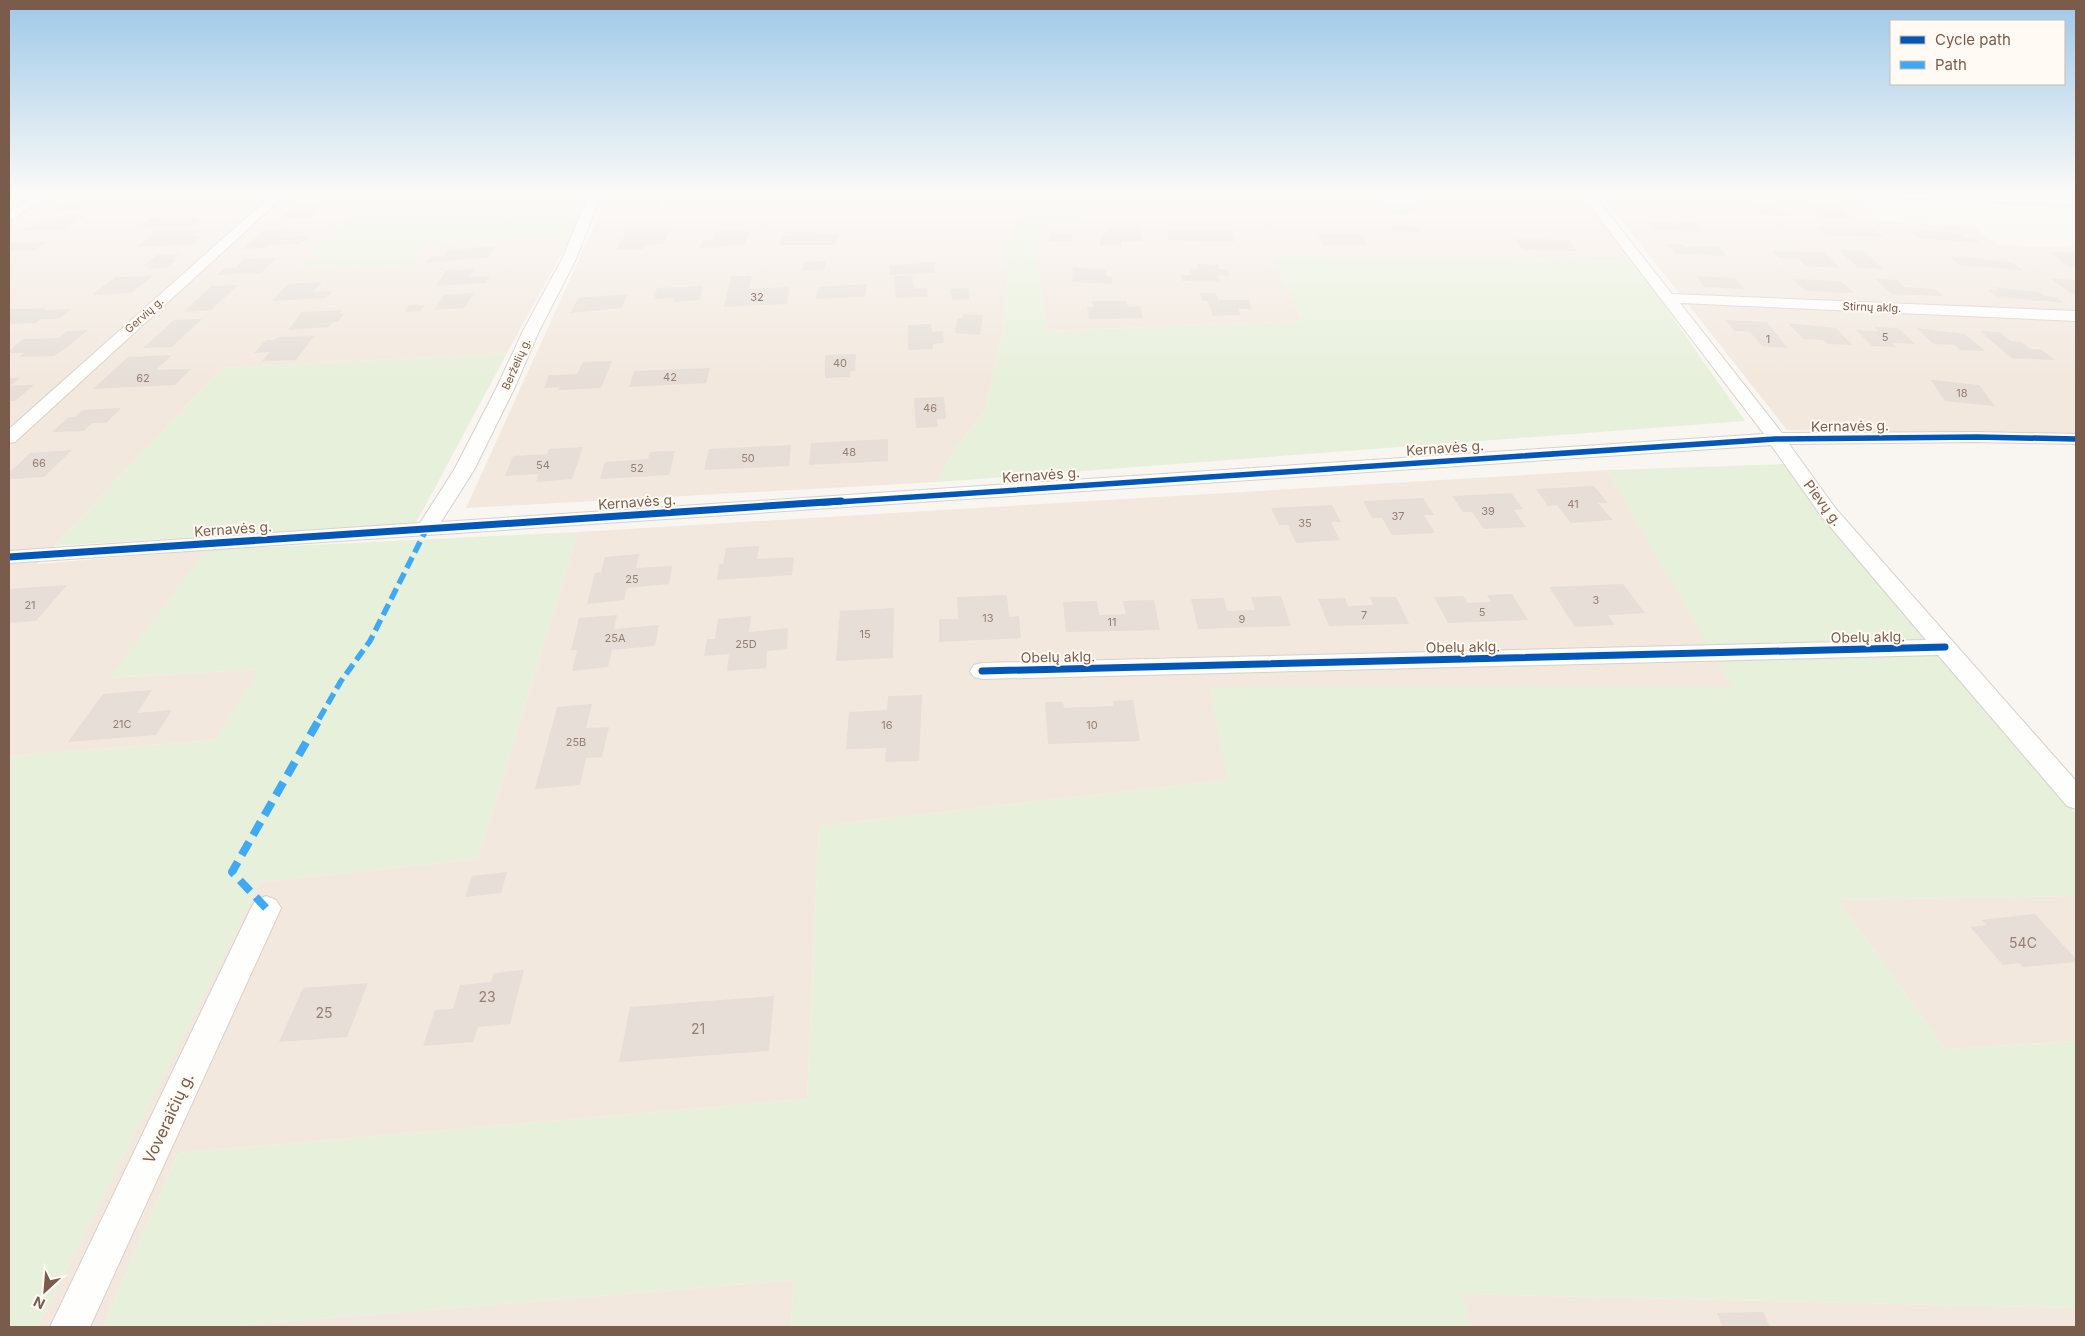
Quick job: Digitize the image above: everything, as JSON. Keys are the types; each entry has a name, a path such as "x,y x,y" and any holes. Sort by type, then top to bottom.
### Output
{"street":[{"name":"Gervių g.","path":"9,438 211,256"},
{"name":"Berželių g.","path":"427,528 464,470 505,389 531,331 570,256"},
{"name":"Pievų g.","path":"1636,256 1757,412 1829,513 2076,799"},
{"name":"Stirnų aklg.","path":"1669,298 2076,316"},
{"name":"Kernavės g.","path":"9,557 1775,439 1977,436 2076,439"},
{"name":"Obelų aklg.","path":"982,671 1945,647"},
{"name":"Voveraičių g.","path":"70,1327 266,908"}],"shaded area":[{"path":"9,256 311,256 299,268 355,256 560,256 507,353 222,368 37,564 206,550 110,678 261,669 215,740 9,756"},
{"path":"580,256 1003,256 1009,271 1002,334 985,411 956,447 937,482 466,508"},
{"path":"1036,256 1275,256 1302,321 1047,331"},
{"path":"1296,256 1629,256 1634,262"},
{"path":"1650,256 2076,256 2076,436 1787,430"},
{"path":"1607,470 1733,687 1210,687 1228,780 819,826 807,1099 178,1153 103,1327 38,1327 260,882 478,859 578,532"},
{"path":"2076,896 2076,1041 1945,1049 1838,900"},
{"path":"794,1280 791,1327 219,1327"},
{"path":"1461,1294 2076,1308 2076,1327 1471,1327"}],"green space":[{"path":"311,256 416,256 408,267 299,268"},
{"path":"1003,256 1036,256 1047,331 1302,321 1274,256 1634,262 1745,421 937,482 956,447 985,411 1002,334 1009,271"},
{"path":"507,353 416,523 54,546 222,368"},
{"path":"1784,464 1825,521 2076,814 2076,896 1838,900 1945,1049 2076,1041 2076,1308 1462,1294 1471,1327 791,1327 794,1280 219,1327 103,1327 178,1153 807,1099 819,826 1227,780 1210,687 1732,687 1607,470"},
{"path":"578,532 478,859 260,882 38,1327 9,1327 9,756 215,740 260,669 109,678 206,550"}],"building":[{"path":"155,256 176,256 173,259 177,259 166,268 147,269 150,266 143,266"},
{"path":"439,256 488,256 426,263 431,257"},
{"path":"1777,256 1829,256 1841,268 1806,266 1799,259"},
{"path":"1846,256 1870,256 1883,269 1858,268"},
{"path":"1956,256 2013,263 2023,270 1959,265 1950,257 1958,258"},
{"path":"2056,256 2076,256 2076,267 2070,267"},
{"path":"276,258 261,273 217,275 223,269 235,268 245,259"},
{"path":"825,261 825,269 802,271 803,262"},
{"path":"934,263 935,273 890,275 889,265"},
{"path":"1197,264 1218,265 1219,269 1228,269 1229,276 1219,275 1220,282 1182,281 1181,275 1191,275 1190,269 1198,269"},
{"path":"1073,267 1105,270 1106,276 1112,277 1112,284 1072,282"},
{"path":"474,269 469,277 490,276 486,283 436,286 446,271"},
{"path":"912,275 914,289 927,288 928,297 896,298 894,276"},
{"path":"153,276 131,293 92,295 115,277"},
{"path":"731,276 752,276 749,289 789,287 787,304 724,307"},
{"path":"1696,276 1735,278 1745,289 1705,287"},
{"path":"2050,278 2076,280 2076,294 2070,293"},
{"path":"1793,279 1841,281 1854,293 1805,291"},
{"path":"1876,279 1897,280 1905,287 1935,289 1944,296 1891,294"},
{"path":"322,282 313,292 332,291 326,298 272,301 288,284"},
{"path":"867,284 865,297 816,299 818,287"},
{"path":"238,285 211,310 184,312 211,286"},
{"path":"703,286 700,300 674,302 675,298 654,299 657,288"},
{"path":"1994,287 2039,292 2045,296 2055,297 2064,303 1998,297 1988,290 1998,290"},
{"path":"968,288 969,299 952,300 950,289"},
{"path":"474,293 464,308 434,310 444,295"},
{"path":"1200,293 1215,293 1218,300 1249,300 1252,309 1238,309 1241,315 1213,316 1208,301 1202,301"},
{"path":"628,294 622,308 570,313 578,298"},
{"path":"1092,301 1126,301 1128,307 1140,306 1143,318 1089,319 1087,307 1093,307"},
{"path":"409,305 425,305 421,311 404,312"},
{"path":"46,308 44,310 71,309 58,319 40,319 36,323 9,324 9,309"},
{"path":"342,310 339,314 344,313 338,322 333,322 329,327 288,330 302,312"},
{"path":"963,314 983,315 980,335 955,333 957,318 963,318"},
{"path":"202,319 172,347 143,348 174,320"},
{"path":"1726,320 1767,322 1788,348 1762,346 1750,332 1734,331"},
{"path":"1788,323 1836,328 1852,345 1828,344 1823,340 1803,339"},
{"path":"931,324 932,332 943,331 944,343 933,344 933,349 908,350 908,325"},
{"path":"1874,327 1898,328 1915,344 1892,343 1896,347 1872,346 1856,330 1878,331"},
{"path":"1916,328 1965,334 1985,351 1960,350 1954,345 1934,344"},
{"path":"88,330 54,356 19,357 25,353 9,353 23,339 59,338 67,331"},
{"path":"1980,331 2000,332 2010,341 2022,342 2030,349 2042,350 2055,360 2011,358"},
{"path":"314,336 296,360 262,361 270,352 254,353 266,340 274,340 277,337"},
{"path":"856,354 855,371 850,371 850,377 825,378 825,355"},
{"path":"172,355 156,370 191,369 175,385 93,389 128,357"},
{"path":"612,361 601,388 558,390 560,387 544,388 549,375 577,374 583,362"},
{"path":"710,368 706,383 629,387 634,371"},
{"path":"9,378 20,378 10,386 34,385 15,401 9,401"},
{"path":"1931,380 1979,385 1995,406 1945,401"},
{"path":"944,397 946,419 937,419 938,427 916,428 914,398"},
{"path":"121,408 106,423 92,423 84,431 52,432 69,417 75,417 82,410"},
{"path":"888,439 888,461 809,465 811,443"},
{"path":"791,445 789,466 704,470 709,449"},
{"path":"583,447 572,479 536,482 539,474 505,476 513,456 547,454 549,449"},
{"path":"72,450 44,477 9,479 9,473 30,453"},
{"path":"675,451 669,475 600,479 605,462 648,459 650,452"},
{"path":"1594,486 1608,503 1598,503 1613,520 1571,523 1557,505 1548,506 1536,489"},
{"path":"1511,493 1523,509 1514,510 1526,527 1484,529 1472,512 1463,512 1452,496"},
{"path":"1423,498 1434,515 1424,515 1435,533 1392,535 1382,518 1372,518 1363,501"},
{"path":"1332,505 1341,522 1331,522 1340,540 1296,543 1288,525 1279,525 1271,508"},
{"path":"759,546 757,559 794,557 792,575 717,580 719,564 723,564 726,548"},
{"path":"639,554 636,568 672,566 669,584 627,588 624,600 587,604 595,573 601,572 605,557"},
{"path":"1623,584 1645,613 1608,615 1615,625 1575,627 1549,587"},
{"path":"67,585 36,621 9,623 9,589"},
{"path":"1512,594 1528,620 1448,623 1434,597 1463,596 1467,603 1491,602 1487,595"},
{"path":"1007,595 1009,617 1019,616 1021,638 939,642 939,619 958,619 957,597"},
{"path":"1281,596 1291,626 1198,629 1191,599 1224,598 1227,611 1255,610 1251,597"},
{"path":"1370,597 1396,597 1409,624 1329,626 1318,599 1345,598 1348,606 1373,605"},
{"path":"1154,600 1160,630 1066,632 1063,602 1097,601 1099,615 1126,614 1123,601"},
{"path":"894,608 893,658 836,661 840,611"},
{"path":"617,615 614,629 659,625 655,646 612,650 608,667 572,671 577,650 571,650 579,618"},
{"path":"751,616 749,632 788,628 787,649 767,651 766,668 727,671 729,654 704,656 707,639 715,639 718,619"},
{"path":"152,690 137,713 172,710 156,735 68,742 103,694"},
{"path":"922,695 919,761 885,762 886,748 846,749 849,712 887,710 888,696"},
{"path":"1133,700 1140,741 1048,744 1045,702 1063,702 1064,708 1114,706 1113,701"},
{"path":"592,704 586,728 609,727 602,757 586,758 580,785 535,789 557,707"},
{"path":"507,872 501,893 465,897 472,876"},
{"path":"2035,914 2076,959 2076,962 2023,967 2019,963 2003,965 1970,927 1986,925 1981,920"},
{"path":"524,970 510,1024 478,1027 473,1042 423,1046 435,1010 453,1009 460,985 491,982 494,973"},
{"path":"368,983 347,1037 279,1042 303,988"},
{"path":"774,996 769,1051 619,1062 630,1007"},
{"path":"1763,1312 1770,1327 1723,1327 1717,1313"}],"marked path":[{"path":"266,908 232,872 341,681 370,641 427,528"}],"cycle path":[{"path":"9,557 1775,439 1977,437 2076,439"},
{"path":"982,671 1945,647"}]}
